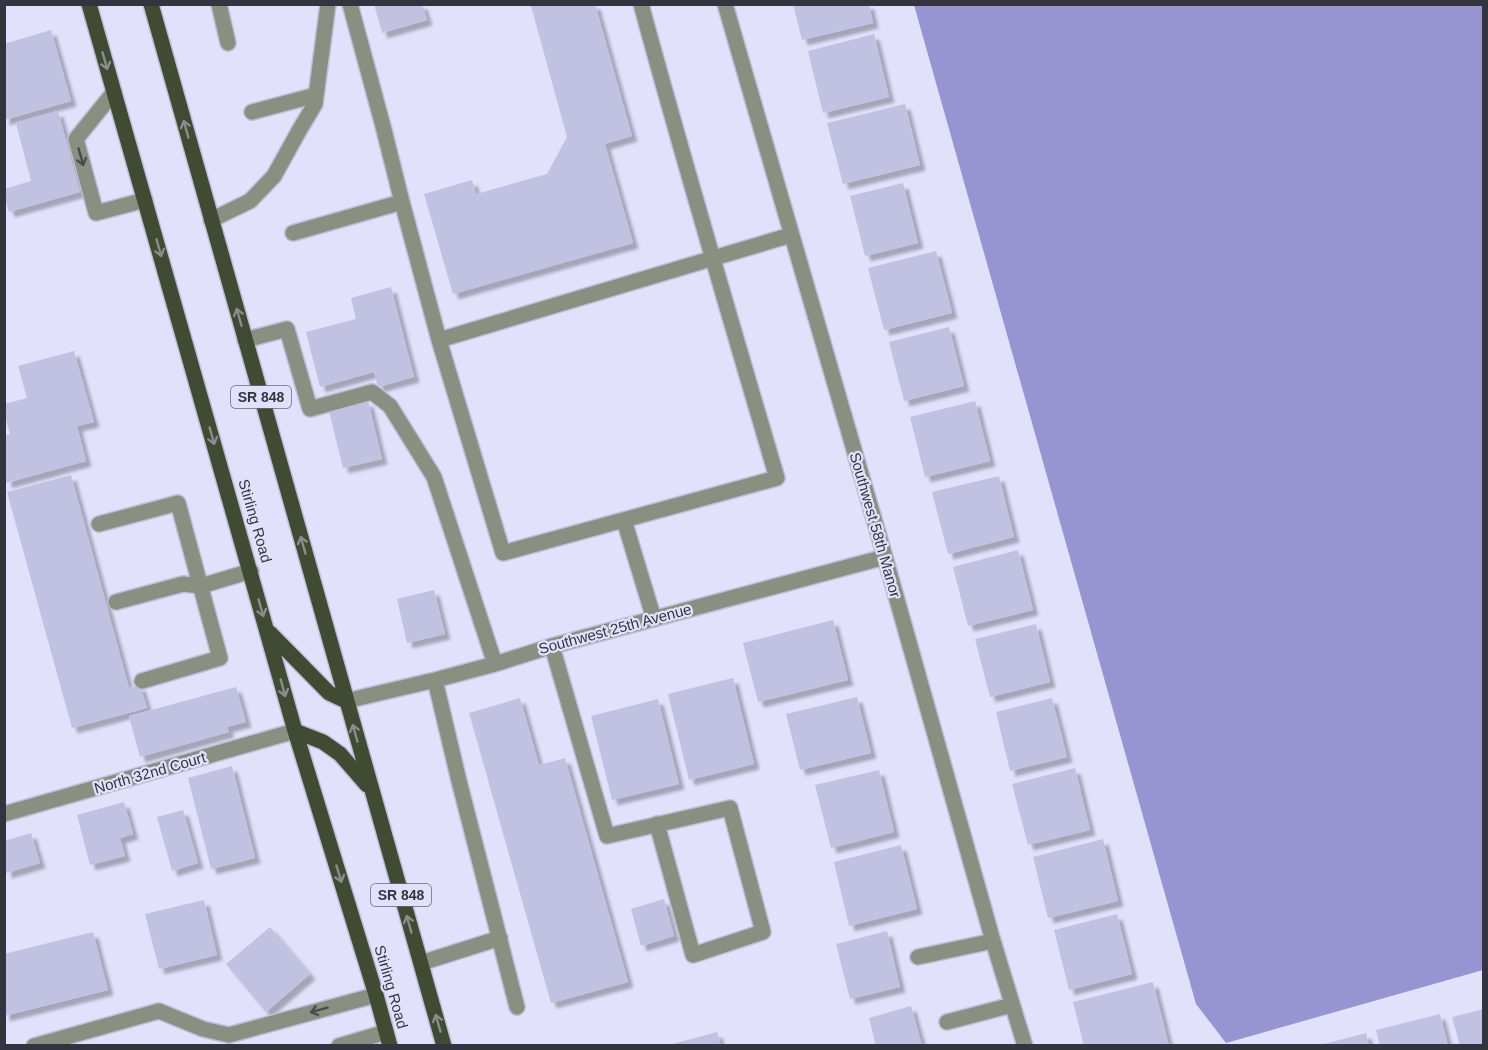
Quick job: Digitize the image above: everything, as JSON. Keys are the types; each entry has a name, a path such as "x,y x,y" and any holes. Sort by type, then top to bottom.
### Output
{"main road":[{"name":"Stirling Road","path":"89,4 295,731 388,1039"},
{"name":"SR 848","path":"151,4 444,1046"},
{"path":"268,631 329,693 346,700"},
{"path":"295,731 323,742 340,754 371,789"}],"street":[{"path":"219,4 228,43"},
{"path":"211,220 250,201 274,176 315,104 328,4"},
{"path":"350,4 439,340 503,553 777,478 712,259 641,4"},
{"name":"Southwest 58th Manor","path":"725,4 1024,1046"},
{"path":"114,92 76,139 96,213 145,200"},
{"path":"252,112 316,95"},
{"path":"293,233 402,202"},
{"path":"439,340 791,235"},
{"path":"245,340 287,329 310,409 372,392 390,406 434,477 495,664"},
{"path":"99,524 178,503 201,586 220,658 141,681"},
{"path":"624,520 654,619"},
{"name":"Southwest 25th Avenue","path":"346,700 435,680 552,646 885,557"},
{"path":"116,602 183,584 201,586 251,571"},
{"path":"552,646 607,836 657,824 730,808 764,932 693,955 657,824"},
{"path":"435,680 517,1007"},
{"name":"North 32nd Court","path":"4,814 295,731"},
{"path":"421,963 500,938"},
{"path":"918,957 993,941"},
{"path":"34,1046 159,1011 230,1040 376,995"},
{"path":"947,1022 1012,1005"},
{"path":"339,1046 388,1039"}],"shaded area":[{"path":"914,5 1483,5 1483,970 1226,1043 1196,1004"}],"building":[{"path":"374,4 422,4 427,20 382,33"},
{"path":"527,4 595,4 632,136 605,144 633,243 453,294 424,194 472,180 476,194 547,174 567,137 531,6"},
{"path":"793,4 869,4 873,23 802,40"},
{"path":"51,30 71,101 4,120 4,44"},
{"path":"874,34 889,97 823,113 808,51"},
{"path":"905,104 920,165 843,184 827,123"},
{"path":"58,111 80,192 9,212 4,189 31,181 16,123"},
{"path":"903,183 918,243 865,256 850,196"},
{"path":"936,251 952,313 884,330 868,268"},
{"path":"391,287 414,377 378,387 374,372 320,387 306,332 356,319 351,298"},
{"path":"949,327 964,386 904,401 889,342"},
{"path":"74,351 94,422 77,426 86,461 6,483 4,436 10,434 4,404 27,398 18,366"},
{"path":"368,401 382,459 343,468 329,411"},
{"path":"975,401 990,461 925,477 910,417"},
{"path":"71,475 129,688 140,685 147,708 72,728 7,492"},
{"path":"999,476 1014,537 948,554 932,492"},
{"path":"1018,550 1033,610 968,626 953,567"},
{"path":"434,590 445,634 407,643 397,599"},
{"path":"833,620 848,680 758,702 743,643"},
{"path":"1036,624 1050,682 990,697 975,639"},
{"path":"733,678 754,764 689,780 668,694"},
{"path":"236,687 246,722 227,727 229,732 140,757 129,716"},
{"path":"857,697 871,753 800,770 786,714"},
{"path":"520,698 539,765 565,758 628,982 551,1003 469,713"},
{"path":"1052,698 1067,757 1010,771 996,712"},
{"path":"658,699 679,784 612,800 591,716"},
{"path":"232,766 255,858 211,869 188,778"},
{"path":"1075,768 1090,830 1028,845 1012,784"},
{"path":"879,770 894,832 831,848 815,785"},
{"path":"124,802 133,834 120,838 125,856 90,865 77,815"},
{"path":"183,810 198,863 172,871 157,817"},
{"path":"31,833 40,863 6,873 4,841"},
{"path":"1103,839 1118,901 1048,918 1033,857"},
{"path":"901,845 917,909 849,926 834,862"},
{"path":"664,899 674,936 641,946 631,909"},
{"path":"204,900 217,955 159,969 145,914"},
{"path":"1117,914 1132,974 1069,990 1054,930"},
{"path":"270,927 310,974 266,1012 226,964"},
{"path":"887,931 900,987 850,999 836,944"},
{"path":"93,932 108,990 4,1016 4,954"},
{"path":"1153,982 1169,1046 1084,1046 1073,1002"},
{"path":"911,1006 922,1046 876,1046 869,1018"},
{"path":"1484,1009 1484,1046 1460,1046 1452,1017"},
{"path":"1440,1014 1448,1046 1380,1046 1376,1030"},
{"path":"717,1032 721,1046 669,1046 669,1045"},
{"path":"1366,1033 1369,1046 1320,1046 1320,1045"}]}
